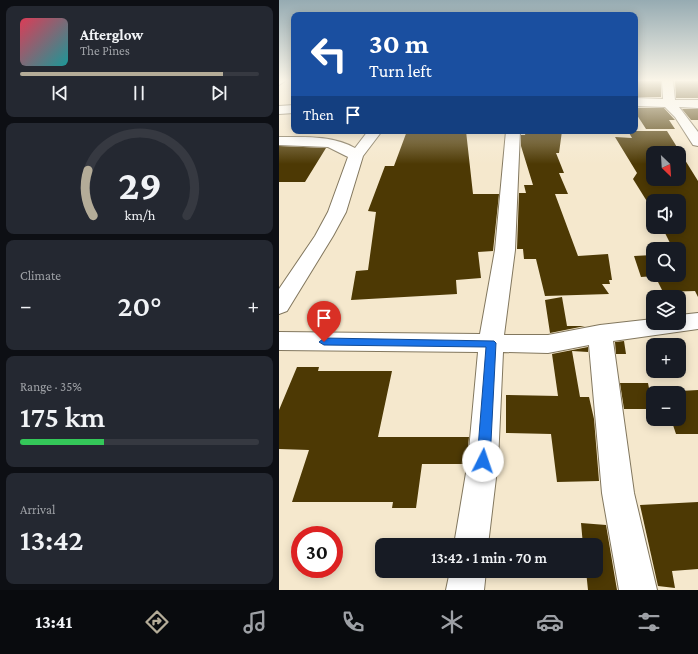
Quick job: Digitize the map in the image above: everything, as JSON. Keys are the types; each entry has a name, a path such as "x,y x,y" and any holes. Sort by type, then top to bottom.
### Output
{"street":[{"path":"279,110 291,109"},
{"path":"674,109 680,115 698,142"},
{"path":"279,306 300,275 337,212 357,156 373,134"},
{"path":"472,538 483,461 491,343 505,250 513,134"},
{"path":"279,141 339,144 357,156"},
{"path":"279,341 548,344 600,334 698,321"},
{"path":"600,334 618,493 638,590"},
{"path":"465,590 467,578"}],"building":[{"path":"638,109 664,109 675,120 669,120 675,129 646,129 638,117"},
{"path":"682,109 698,109 698,120 691,120"},
{"path":"638,131 667,131 676,146 646,146 646,186 686,186 686,162 698,181 698,297 695,291 662,290 658,282 686,282 686,242 670,242 666,234 686,234 686,194 646,194 646,200 633,179 637,173 615,137 632,138 630,134 638,134"},
{"path":"406,134 466,134 473,194 499,194 493,251 478,252 481,278 456,280 457,294 351,300 356,271 368,270 376,212 368,211 385,166 394,166"},
{"path":"562,134 559,153 556,153 564,173 559,173 568,194 555,194 578,256 608,254 612,280 609,280 610,284 602,284 609,294 545,296 536,259 524,259 523,249 517,249 519,193 526,193 524,185 533,185 521,146 521,135"},
{"path":"279,146 326,148 305,182 279,182"},
{"path":"646,255 646,277 641,277 634,256"},
{"path":"562,297 567,326 585,326 550,333 545,300"},
{"path":"624,341 626,354 616,354 615,342"},
{"path":"588,347 588,352 572,351 580,397 589,397 594,419 599,481 557,482 551,434 506,433 506,395 558,396 552,354"},
{"path":"297,367 319,367 318,371 392,371 378,437 469,437 466,464 422,464 416,508 392,508 393,502 292,502 309,450 279,449 279,410"},
{"path":"620,383 648,383 649,386 646,386 646,409 624,409"},
{"path":"698,390 698,434 676,434 673,426 686,426 686,391"},
{"path":"698,502 698,569 672,571 675,588 658,586 640,505"},
{"path":"581,523 606,525 617,590 588,590 587,578 603,578 603,538 582,538"}],"route":[{"path":"324,342 491,343 483,461"}]}
